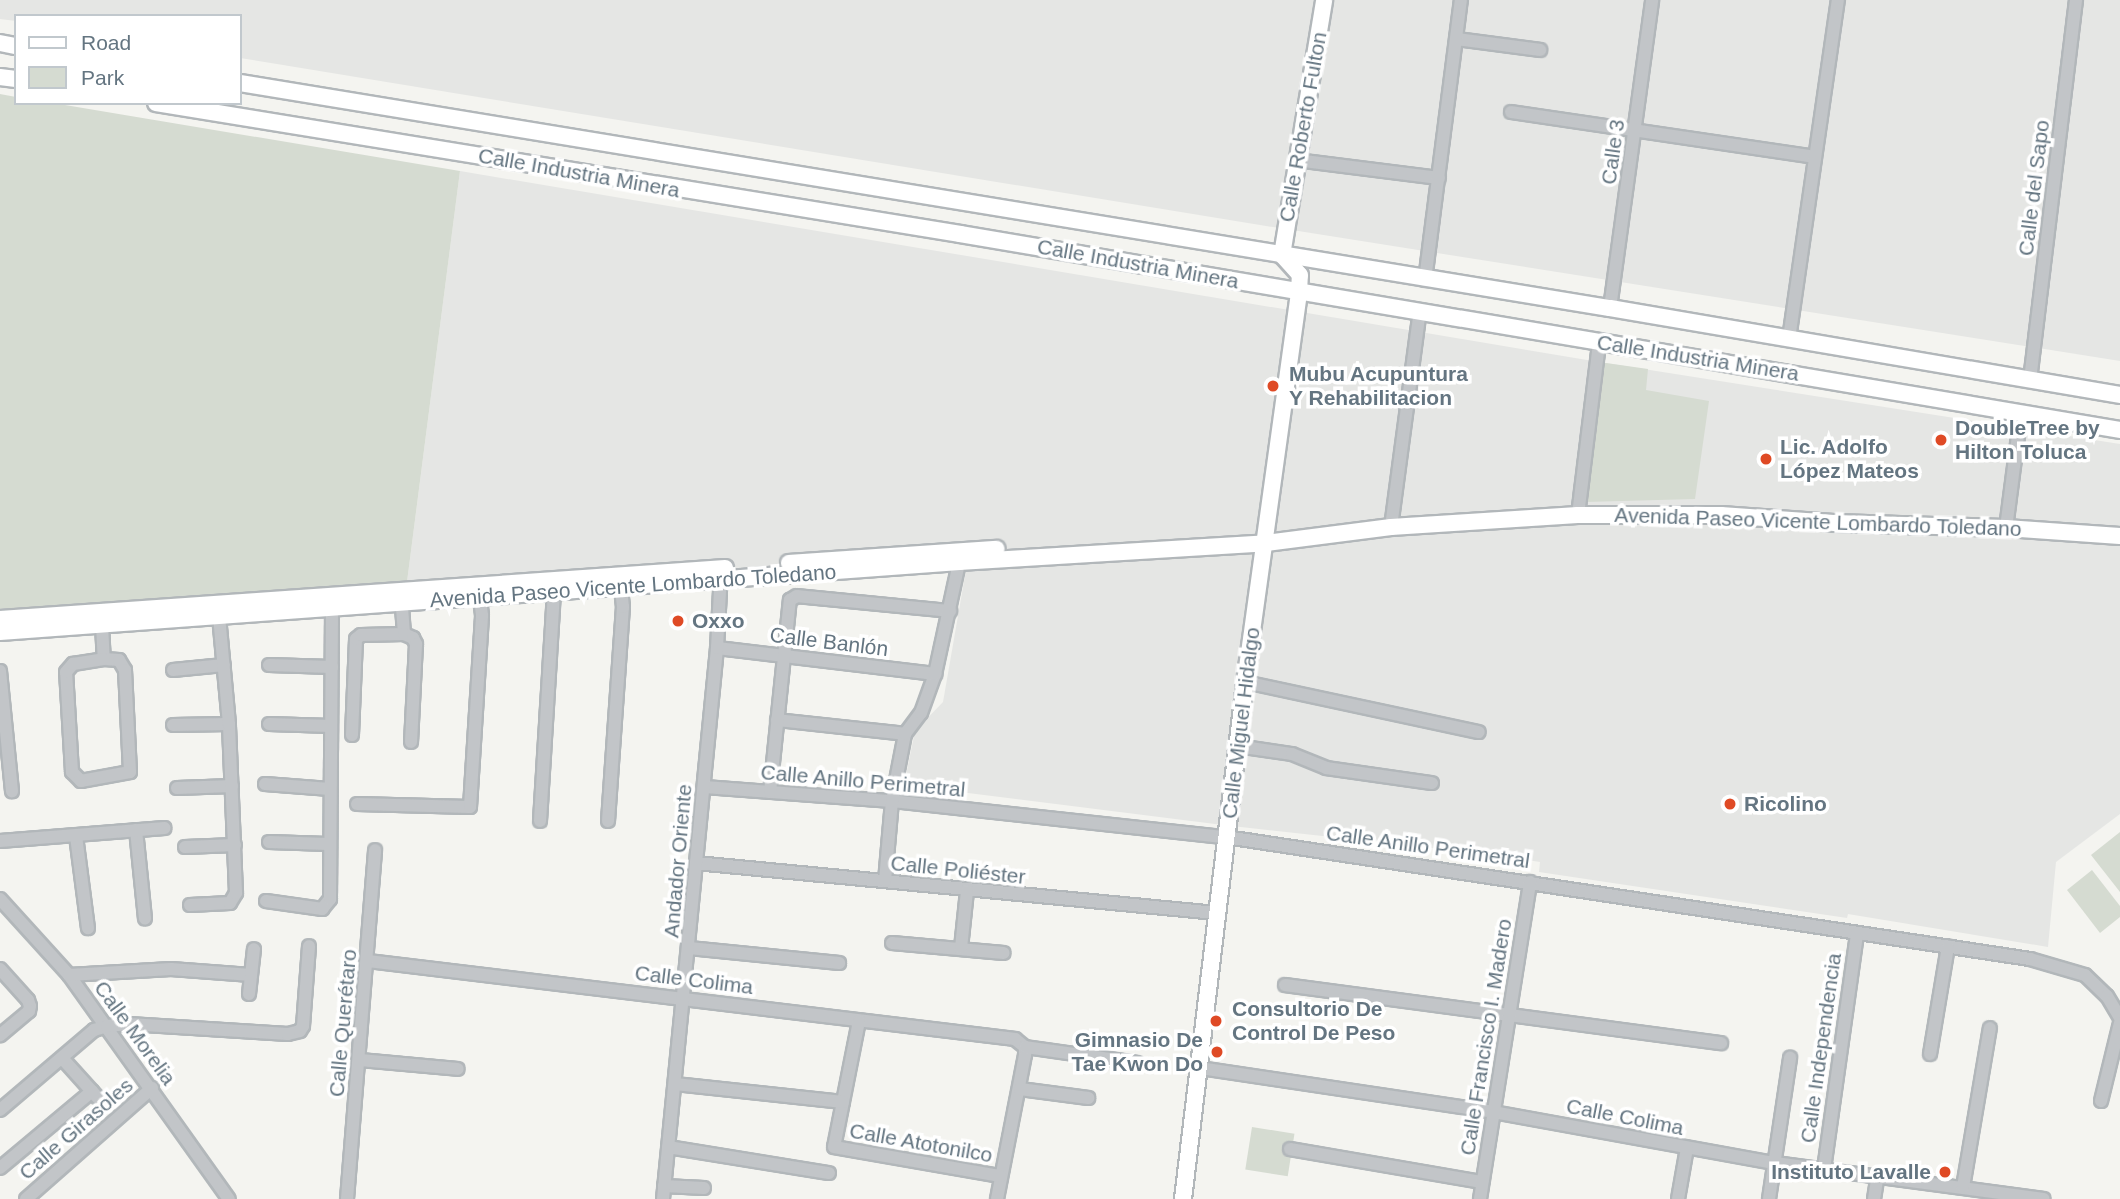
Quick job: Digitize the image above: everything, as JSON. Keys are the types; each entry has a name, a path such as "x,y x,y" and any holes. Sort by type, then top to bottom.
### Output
{"main road":[{"name":"Calle Roberto Fulton","path":"1282,255 1324,0"},
{"name":"Calle Industria Minera","path":"242,83 1610,308 1711,343 2021,413 2120,430"},
{"name":"Calle Industria Minera","path":"168,105 1420,311 1599,343 1711,343 1789,338 2120,396"},
{"name":"Calle Miguel Hidalgo","path":"1183,1199 1245,682 1266,543 1300,275 1282,255"},
{"name":"Avenida Paseo Vicente Lombardo Toledano","path":"0,619 401,597 960,556 1266,543 1391,527 1578,515 1721,514 1834,523 2006,528 2120,536"},
{"name":"Avenida Paseo Vicente Lombardo Toledano","path":"0,632 332,610 401,597 480,599 621,587 721,573"}],"street":[{"path":"1425,279 1461,0"},
{"name":"Calle 3","path":"1610,308 1652,0"},
{"path":"1789,338 1838,0"},
{"name":"Calle del Sapo","path":"2029,380 2076,0"},
{"path":"1457,39 1539,50"},
{"path":"1511,112 1815,157"},
{"path":"1296,160 1439,178"},
{"path":"1391,527 1420,311"},
{"path":"1578,515 1599,343"},
{"path":"2006,528 2021,413"},
{"path":"885,881 892,801 905,734 921,713 935,674 960,556"},
{"name":"Andador Oriente","path":"664,1192 685,998 717,648 721,573"},
{"path":"608,821 623,607 621,587"},
{"path":"540,821 554,592"},
{"path":"770,792 789,603 797,596 950,611"},
{"path":"401,597 404,634"},
{"path":"357,804 465,809 473,801 480,599"},
{"path":"266,901 322,909 330,900 328,844 332,610"},
{"path":"190,905 230,903 236,894 229,724 219,617"},
{"path":"102,625 104,659"},
{"path":"352,735 356,639 361,635 404,634 416,640 411,742"},
{"name":"Calle Banlón","path":"717,648 935,674"},
{"path":"104,659 118,660 125,670 131,772 80,781 72,772 66,673 73,664 104,659"},
{"path":"173,670 224,665"},
{"path":"270,665 332,667"},
{"path":"0,671 3,674 12,791"},
{"path":"1245,682 1479,732"},
{"path":"777,720 905,734"},
{"path":"173,725 229,724"},
{"path":"269,724 331,726"},
{"path":"1237,746 1292,754 1326,768 1432,783"},
{"path":"265,784 330,789"},
{"path":"177,788 232,786"},
{"name":"Calle Anillo Perimetral","path":"704,787 892,801 1226,837 2030,959 2085,975 2107,996 2120,1021"},
{"path":"0,841 164,828"},
{"path":"136,830 145,919"},
{"path":"76,836 88,928"},
{"path":"269,842 328,844"},
{"path":"185,847 235,845"},
{"name":"Calle Querétaro","path":"347,1199 375,850"},
{"name":"Calle Poliéster","path":"696,863 1216,913"},
{"name":"Calle Francisco I. Madero","path":"1480,1199 1530,882"},
{"path":"961,948 967,891"},
{"name":"Calle Morelia","path":"0,899 69,975 229,1199"},
{"name":"Calle Independencia","path":"1824,1169 1857,933"},
{"path":"892,943 1004,953"},
{"path":"0,1110 94,1030 107,1026 129,1024 288,1034 300,1031 303,1026 309,946"},
{"path":"1930,1054 1948,947"},
{"path":"689,948 839,963"},
{"path":"249,994 254,949"},
{"name":"Calle Colima","path":"368,961 859,1021 1020,1043 1137,1063"},
{"path":"0,969 28,1000 30,1006 29,1011 0,1034"},
{"path":"69,975 158,969 251,975"},
{"path":"1284,985 1721,1043"},
{"path":"675,1084 843,1102 859,1021"},
{"path":"2101,1101 2120,1021"},
{"path":"1964,1187 1990,1028"},
{"name":"Calle Atotonilco","path":"997,1199 1020,1089 1020,1043"},
{"path":"0,1168 95,1095 62,1058"},
{"name":"Calle Independencia","path":"1769,1199 1790,1058"},
{"path":"360,1060 458,1069"},
{"name":"Calle Colima","path":"1200,1068 1493,1112 1775,1163 1878,1175 2036,1199"},
{"name":"Calle Girasoles","path":"26,1199 152,1088"},
{"path":"1020,1089 1088,1098"},
{"name":"Calle Atotonilco","path":"843,1102 834,1147 1001,1176"},
{"path":"668,1147 829,1173"},
{"path":"1290,1149 1482,1182"},
{"path":"1678,1199 1687,1149"},
{"path":"1874,1199 1878,1175"},
{"path":"664,1192 705,1188"}],"shaded area":[{"path":"0,0 2120,0 2120,361 1260,225 242,58 242,14 14,14 14,21 0,19"},
{"path":"460,171 1599,362 2120,444 2120,814 2056,862 2048,947 1848,914 1847,918 1539,872 1540,862 1496,855 1223,825 904,785 915,731 943,702 966,570 407,582"}],"green space":[{"path":"0,94 14,97 14,105 65,105 460,171 407,582 0,609"},
{"path":"1599,362 1648,369 1646,390 1709,401 1695,499 1585,502"},
{"path":"2120,832 2120,892 2091,855"},
{"path":"2092,870 2120,906 2120,917 2100,933 2067,890"},
{"path":"1252,1127 1294,1134 1288,1176 1245,1169"}],"place":[{"name":"Mubu Acupuntura Y Rehabilitacion","path":"1273,386"},
{"name":"DoubleTree by Hilton Toluca","path":"1941,440"},
{"name":"Lic. Adolfo López Mateos","path":"1766,459"},
{"name":"Oxxo","path":"678,621"},
{"name":"Ricolino","path":"1730,804"},
{"name":"Consultorio De Control De Peso","path":"1216,1021"},
{"name":"Gimnasio De Tae Kwon Do","path":"1217,1052"},
{"name":"Instituto Lavalle","path":"1945,1172"}]}
